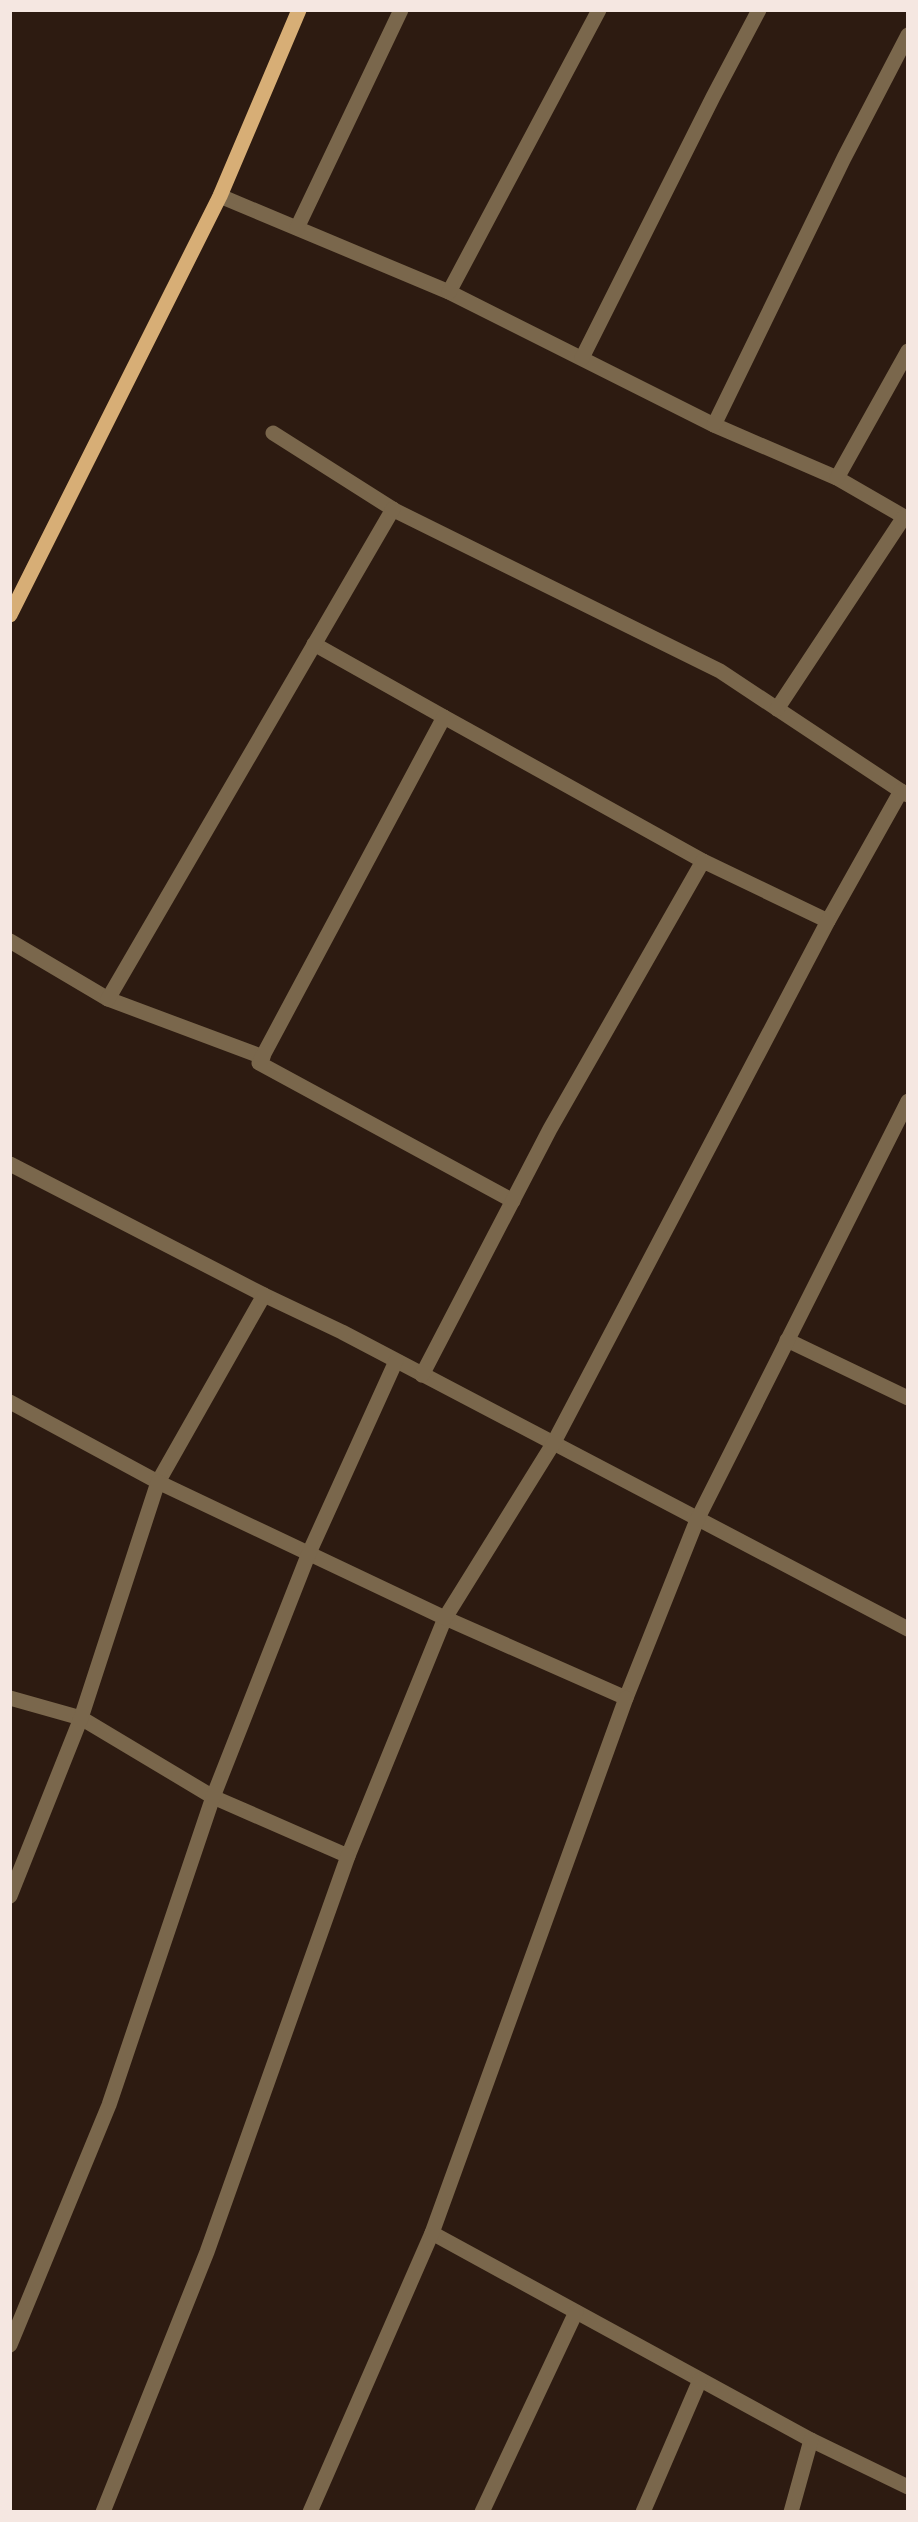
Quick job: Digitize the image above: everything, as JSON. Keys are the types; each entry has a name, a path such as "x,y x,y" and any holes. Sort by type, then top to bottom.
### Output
{"main road":[{"path":"10,615 16,589 220,196 299,10"}],"street":[{"path":"297,228 401,10"},
{"path":"449,292 599,10"},
{"path":"582,358 712,97 759,10"},
{"path":"714,425 843,158 908,35"},
{"path":"220,196 449,292 714,425 837,478 906,518 777,709"},
{"path":"837,478 908,351"},
{"path":"103,2511 207,2252 348,1856 445,1618 553,1444 828,921 904,793 720,671 393,509 273,433"},
{"path":"108,999 393,509"},
{"path":"314,644 703,861 828,921"},
{"path":"444,717 259,1063 513,1201"},
{"path":"422,1375 550,1129 703,861"},
{"path":"10,941 108,999 262,1057"},
{"path":"310,2511 432,2233 626,1698 697,1520 908,1101"},
{"path":"10,1164 396,1361 908,1629"},
{"path":"10,1896 81,1718 158,1482 264,1295"},
{"path":"788,1340 908,1398"},
{"path":"10,2345 109,2105 213,1797 309,1553 396,1361"},
{"path":"10,1402 158,1482 445,1618 626,1698"},
{"path":"10,1698 81,1718 213,1797 348,1856"},
{"path":"432,2233 811,2440 908,2487"},
{"path":"482,2511 576,2312"},
{"path":"644,2511 700,2380"},
{"path":"791,2511 811,2440"}]}
